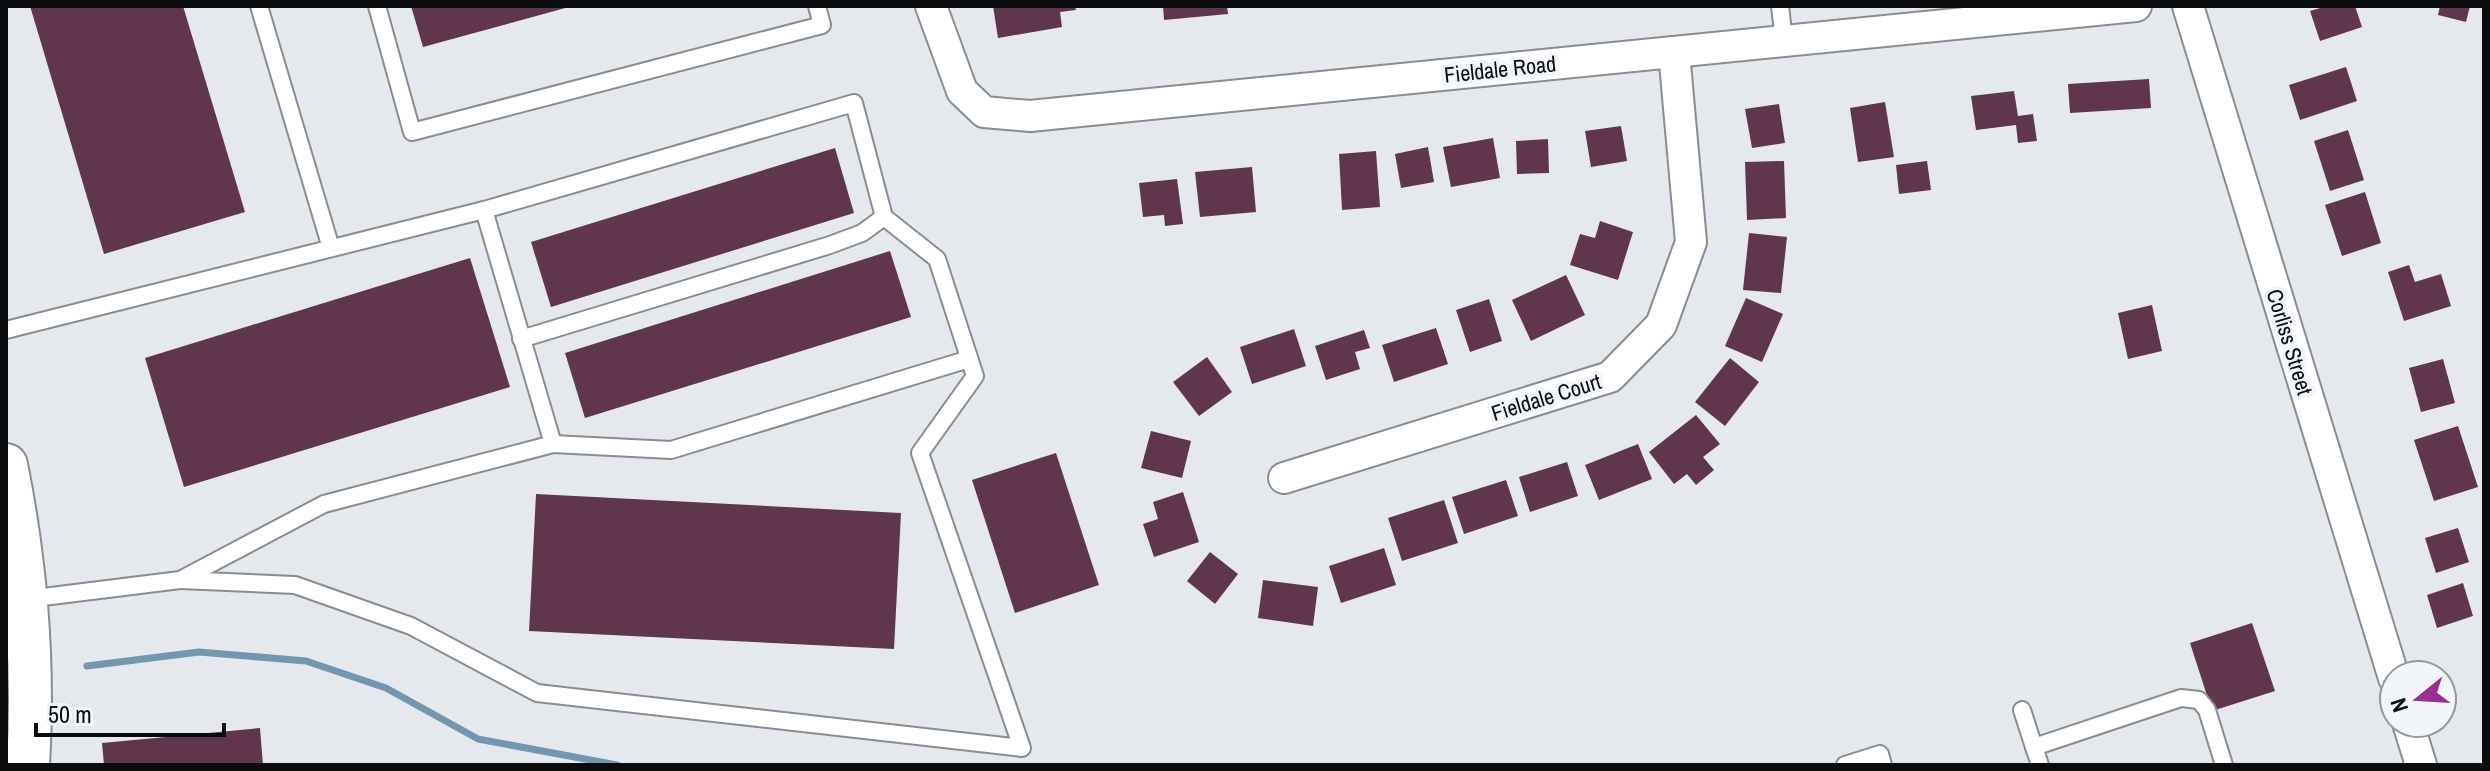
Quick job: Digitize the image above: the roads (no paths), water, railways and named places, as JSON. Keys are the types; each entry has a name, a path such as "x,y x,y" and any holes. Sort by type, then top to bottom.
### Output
{"main road":[{"path":"6,465 26,599 31,690 28,765"}],"street":[{"name":"Fieldale Road","path":"931,6 962,91 984,112 1030,116 2136,6"},
{"name":"Corliss Street","path":"2188,6 2388,659"},
{"name":"Fieldale Court","path":"1284,478 1610,377 1661,325 1691,242 1674,52"},
{"path":"2413,739 2421,765"}],"lane":[{"path":"259,6 331,248"},
{"path":"377,6 412,132 822,25 817,6"},
{"path":"1780,6 1784,41"},
{"path":"6,330 484,210 854,103 884,217 937,259 975,376 920,453 1022,748 537,693 411,626 295,585 181,580 26,599"},
{"path":"484,210 553,444"},
{"path":"521,339 830,245 862,233 884,217"},
{"path":"181,580 324,504 553,444 671,450 969,359"},
{"path":"2034,747 2181,698 2199,700 2207,710 2224,765"},
{"path":"2022,710 2040,765"},
{"path":"1845,765 1880,754 1883,765"}],"waterway":[{"path":"87,666 199,652 306,661 386,688 478,739 617,765"}]}
